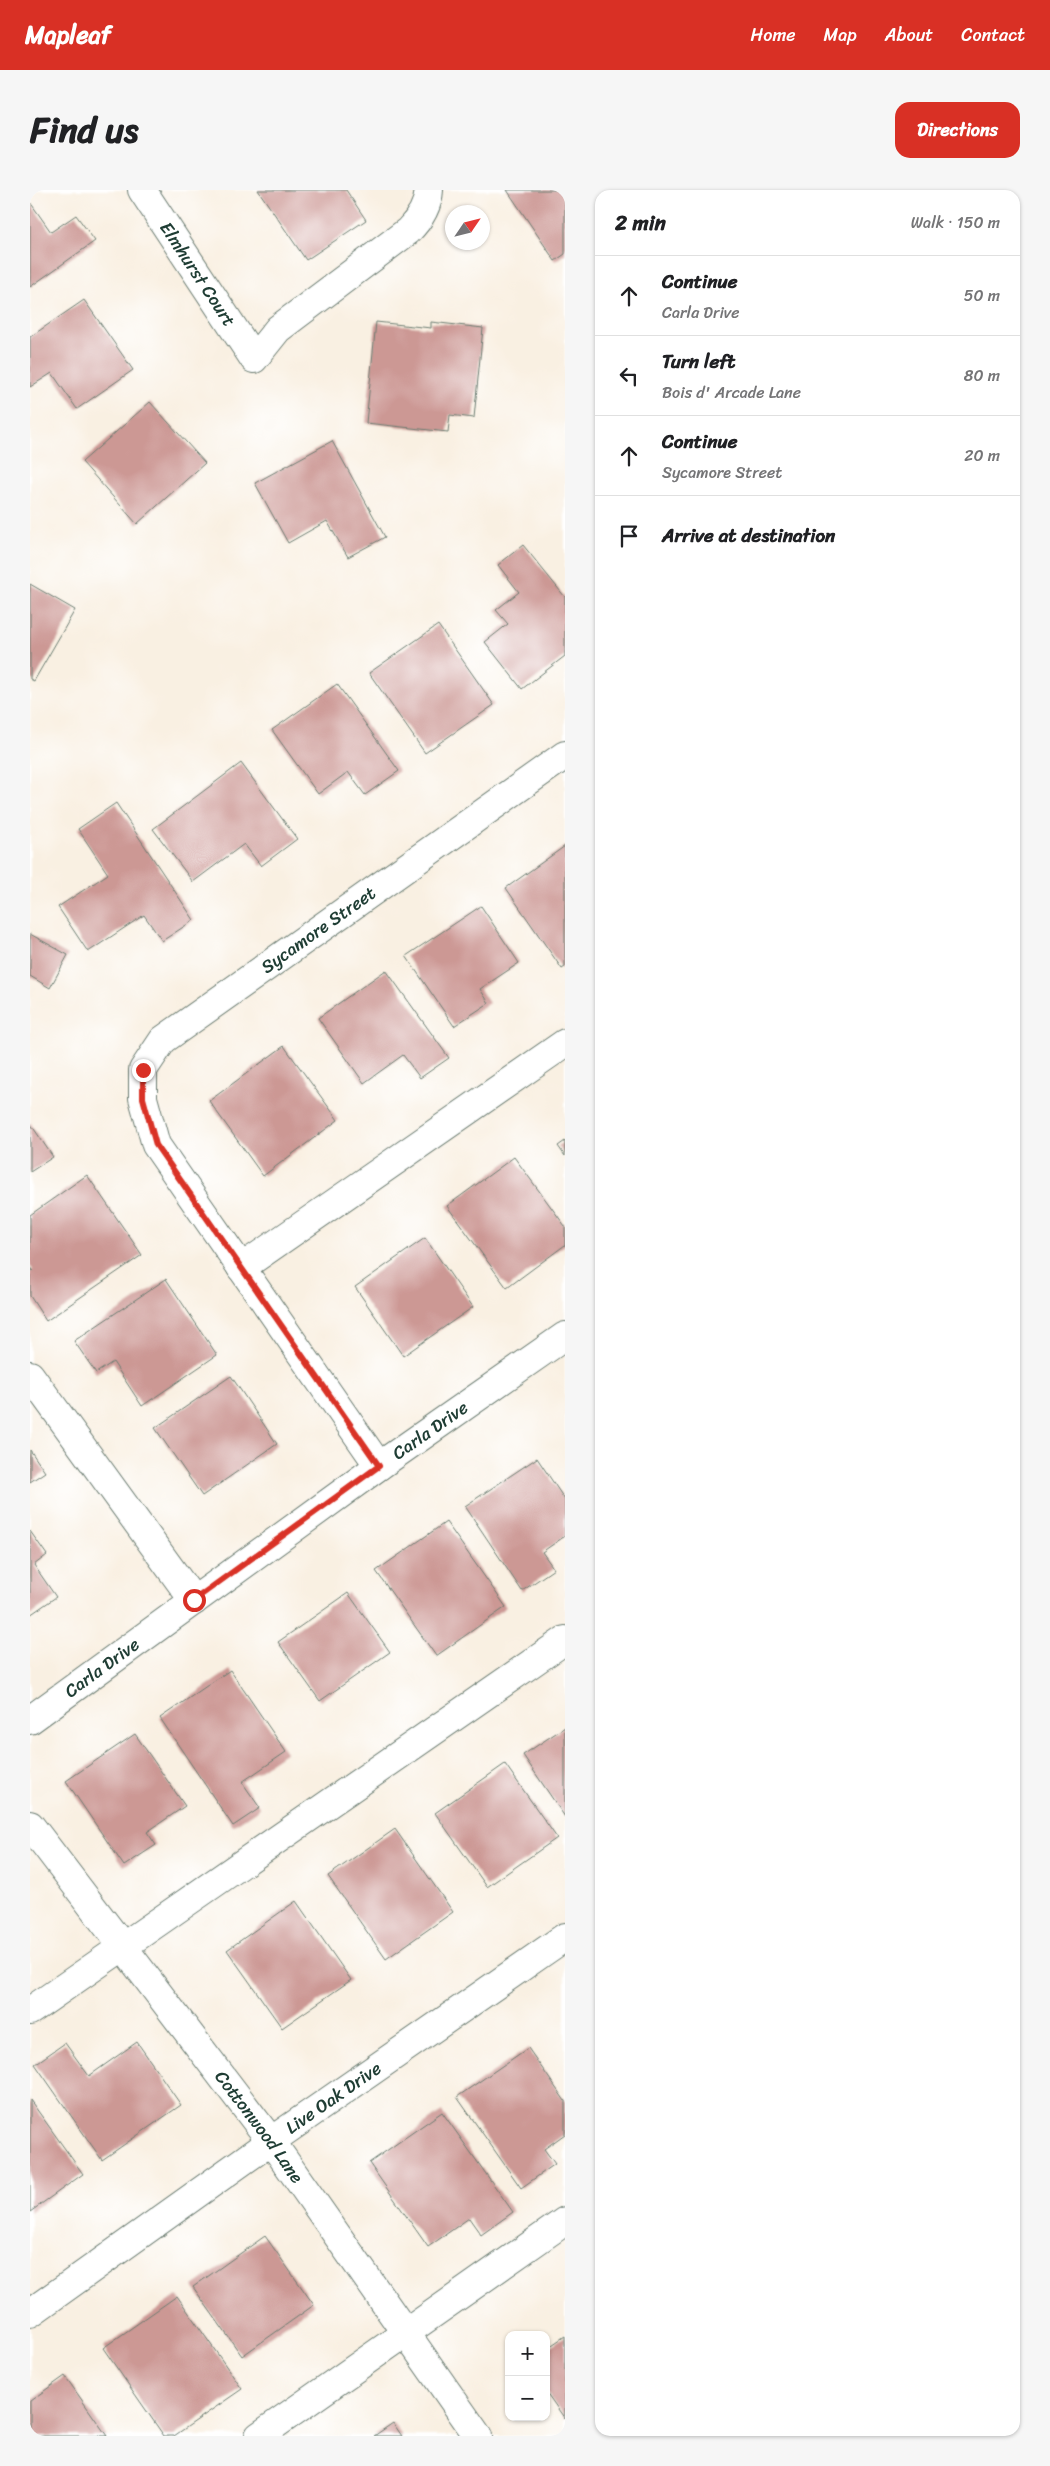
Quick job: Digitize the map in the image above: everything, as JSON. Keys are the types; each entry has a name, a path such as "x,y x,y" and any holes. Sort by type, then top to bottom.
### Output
{"street":[{"name":"Elmhurst Court","path":"142,190 254,359 278,329 408,232 419,220 428,199 429,190"},
{"name":"Sycamore Street","path":"379,1466 156,1145 143,1098 143,1070 162,1040 565,755"},
{"path":"241,1268 565,1043"},
{"name":"Carla Drive","path":"30,1720 379,1466 565,1336"},
{"path":"30,1375 194,1600"},
{"path":"30,2011 565,1640"},
{"name":"Cottonwood Lane","path":"30,1826 271,2141 478,2436"},
{"name":"Live Oak Drive","path":"30,2313 271,2141 565,1937"},
{"path":"259,2436 405,2332 565,2222"}],"building":[{"path":"258,190 346,190 366,220 306,260"},
{"path":"507,190 565,190 565,254 555,261"},
{"path":"30,202 51,232 76,215 95,241 30,287"},
{"path":"84,300 133,370 77,409 52,373 30,387 30,337"},
{"path":"376,322 431,328 431,322 483,328 474,418 450,415 448,432 366,423"},
{"path":"150,402 205,463 137,524 82,462"},
{"path":"332,441 385,537 348,557 327,521 288,543 255,483"},
{"path":"523,545 565,597 565,656 522,689 485,642 508,624 496,610 519,592 498,565"},
{"path":"30,584 75,610 34,681 30,679"},
{"path":"438,625 494,705 425,753 369,673"},
{"path":"337,684 399,771 365,795 348,772 318,794 272,730"},
{"path":"241,763 297,839 261,866 244,844 193,882 153,829"},
{"path":"116,803 194,920 162,941 144,915 88,952 58,907 108,874 78,829"},
{"path":"565,846 565,967 562,969 506,888"},
{"path":"481,906 519,963 480,989 489,1003 454,1026 406,956"},
{"path":"30,934 68,955 50,988 30,976"},
{"path":"386,970 449,1058 420,1078 403,1055 364,1083 318,1018"},
{"path":"284,1046 338,1120 263,1176 209,1101"},
{"path":"30,1123 53,1157 30,1172"},
{"path":"565,1141 565,1156 558,1146"},
{"path":"514,1157 565,1226 565,1245 507,1288 447,1206"},
{"path":"87,1175 142,1255 46,1321 30,1296 30,1272 33,1270 30,1266 30,1215"},
{"path":"425,1238 473,1307 403,1356 355,1287"},
{"path":"166,1279 217,1355 142,1406 113,1362 96,1373 74,1341"},
{"path":"231,1376 277,1444 202,1496 155,1428"},
{"path":"30,1450 45,1472 30,1482"},
{"path":"537,1458 565,1500 565,1536 542,1552 554,1569 522,1591 465,1506"},
{"path":"446,1522 506,1607 436,1656 376,1571"},
{"path":"30,1531 47,1555 34,1565 56,1597 30,1615"},
{"path":"348,1593 390,1652 320,1701 278,1642"},
{"path":"230,1670 286,1752 242,1782 260,1808 233,1826 160,1718"},
{"path":"565,1727 565,1817 523,1755"},
{"path":"135,1734 185,1806 147,1832 156,1845 124,1866 66,1781"},
{"path":"505,1764 557,1838 487,1887 435,1813"},
{"path":"395,1829 453,1912 386,1959 328,1876"},
{"path":"296,1901 351,1980 282,2028 227,1950"},
{"path":"137,2042 181,2105 102,2160 35,2064 65,2043 89,2076"},
{"path":"528,2048 565,2101 565,2134 544,2149 555,2164 521,2188 457,2097"},
{"path":"30,2100 83,2174 30,2212"},
{"path":"442,2112 513,2212 481,2235 469,2218 428,2247 369,2163"},
{"path":"265,2236 314,2305 242,2356 193,2287"},
{"path":"177,2296 242,2389 174,2436 164,2436 103,2348"},
{"path":"565,2336 565,2419 550,2398 550,2346"},
{"path":"65,2376 107,2436 30,2436 30,2401"},
{"path":"393,2423 402,2436 374,2436"}],"route":[{"path":"143,1070 143,1098 156,1145 379,1466 194,1600"}]}
